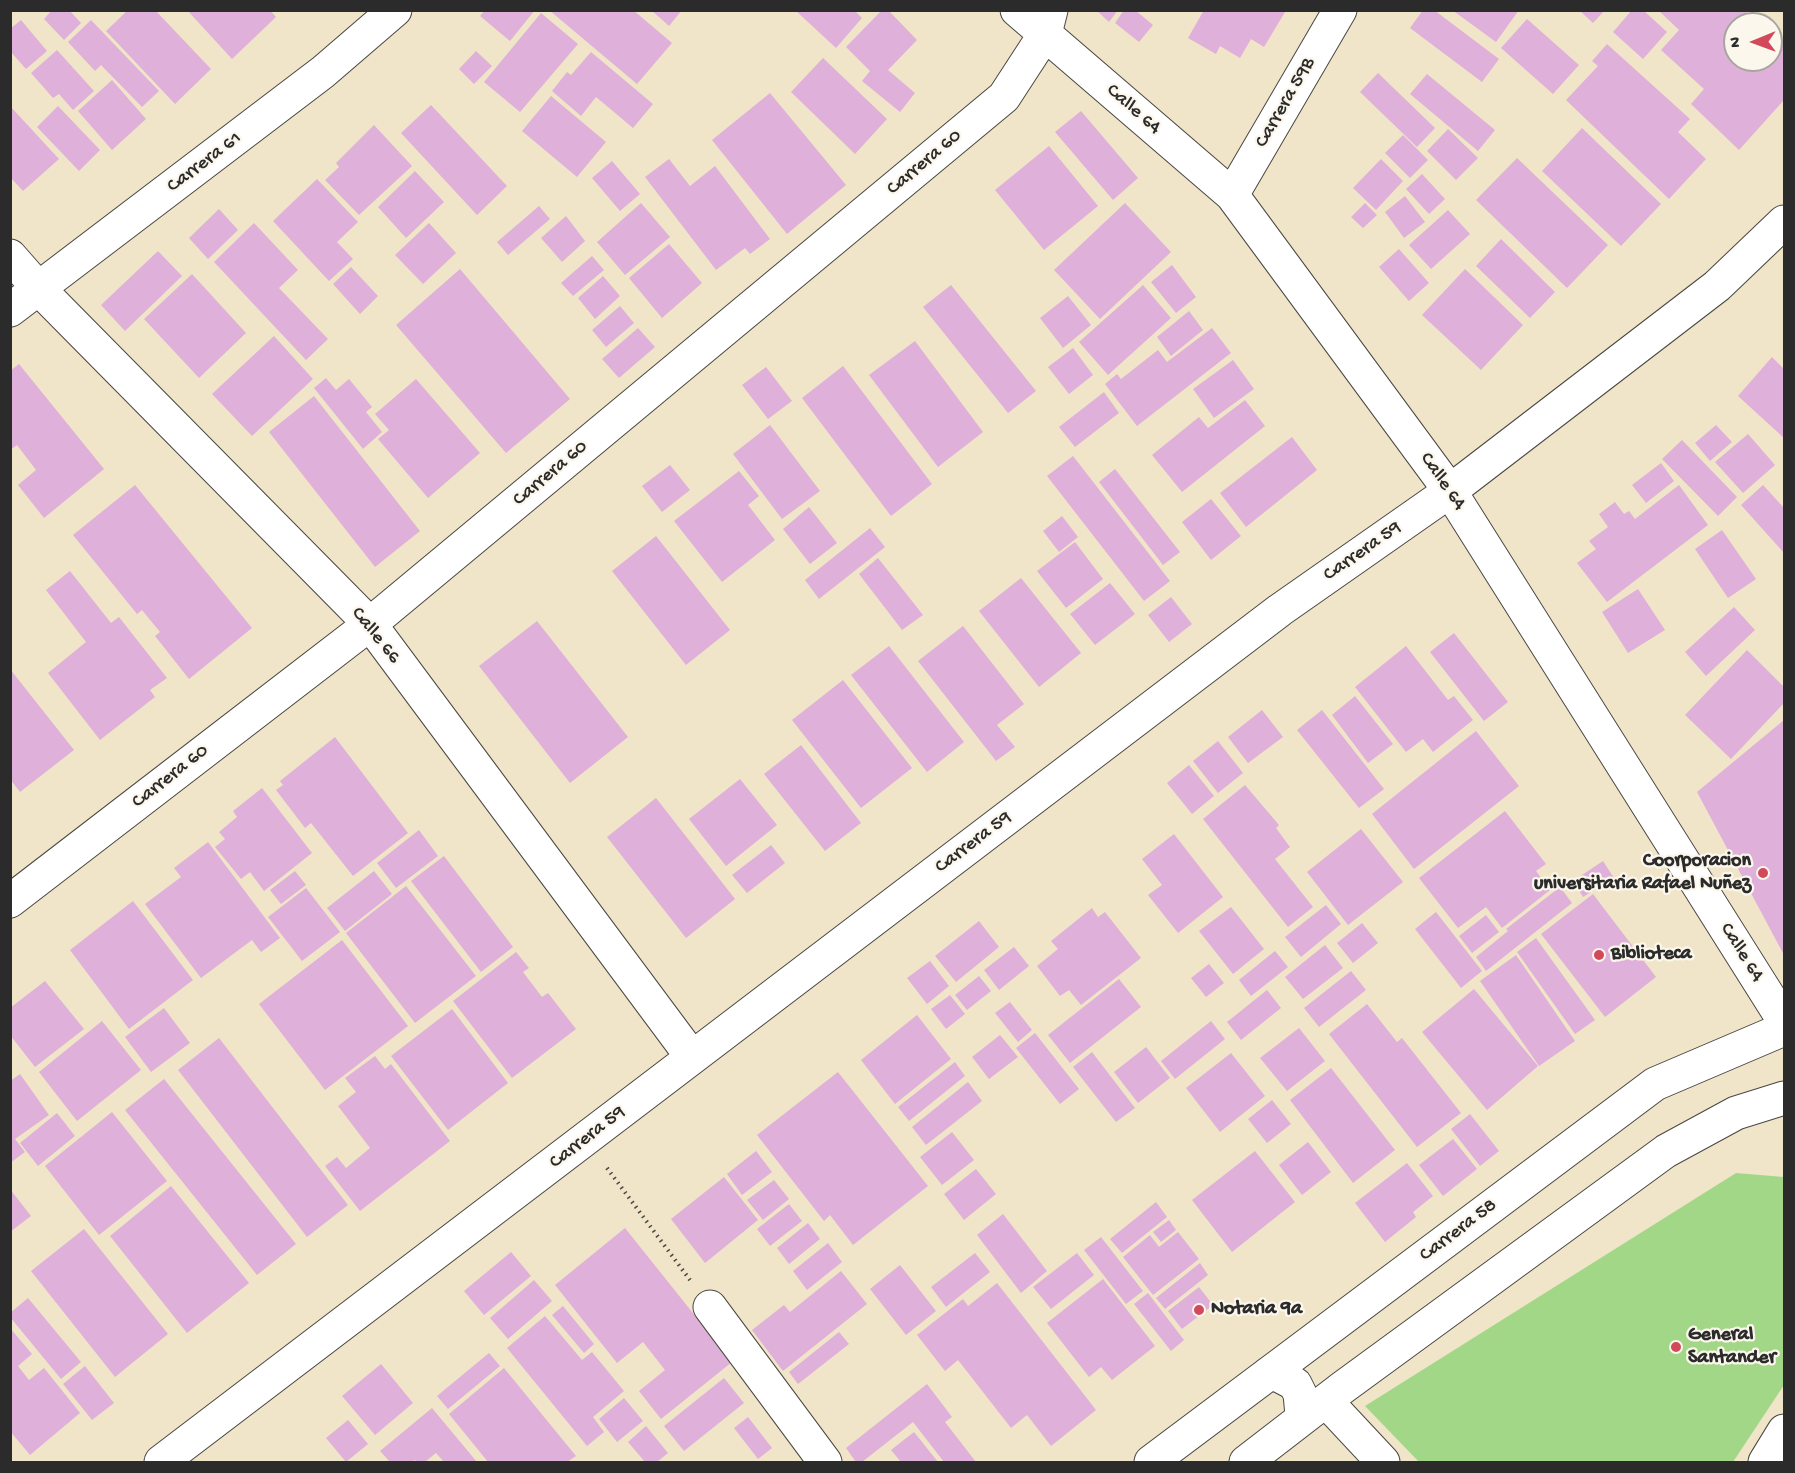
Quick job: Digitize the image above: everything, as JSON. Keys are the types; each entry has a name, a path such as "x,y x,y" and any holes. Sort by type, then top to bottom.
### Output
{"street":[{"name":"Carrera 61","path":"10,310 323,72 395,10"},
{"name":"Calle 64","path":"1017,10 1048,22 1232,195 1450,491 1785,1021"},
{"name":"Carrera 59B","path":"1232,195 1340,10"},
{"name":"Carrera 60","path":"10,901 370,624 1004,97 1048,22"},
{"name":"Carrera 59","path":"161,1462 1280,610 1450,491 1717,286 1785,222"},
{"name":"Calle 66","path":"10,256 39,289 370,624 692,1057"},
{"name":"Carrera 58","path":"1151,1462 1654,1084 1785,1029"},
{"path":"1246,1462 1334,1394 1666,1151 1736,1113 1785,1098"},
{"path":"710,1307 825,1462"},
{"path":"1306,1346 1313,1371 1334,1394 1383,1462"},
{"path":"1268,1374 1284,1377 1294,1384 1300,1394 1302,1415 1299,1421"},
{"path":"1765,1462 1785,1431"}],"path":[{"path":"586,1140 710,1307"}],"green space":[{"path":"1736,1173 1784,1177 1784,1385 1733,1462 1419,1462 1365,1406"}],"building":[{"path":"52,10 69,10 81,23 64,40 44,19"},
{"path":"128,10 155,10 211,69 175,104 106,31"},
{"path":"187,10 270,10 276,17 232,59"},
{"path":"485,10 535,10 510,41 480,16"},
{"path":"549,10 633,10 672,43 637,84"},
{"path":"651,10 682,10 669,26"},
{"path":"795,10 854,10 862,18 836,48"},
{"path":"882,10 888,10 917,40 888,70 915,93 900,112 862,81 870,71 846,47"},
{"path":"1096,10 1118,10 1109,22"},
{"path":"1124,10 1135,10 1153,25 1139,42 1115,23"},
{"path":"1204,10 1282,10 1285,12 1264,47 1251,39 1240,58 1220,46 1216,54 1188,38"},
{"path":"1423,10 1434,10 1499,59 1482,82 1410,28"},
{"path":"1452,10 1519,10 1496,42"},
{"path":"1579,10 1605,10 1593,23"},
{"path":"1632,10 1643,10 1667,32 1643,59 1613,32"},
{"path":"1658,10 1744,10 1746,12 1723,12 1723,72 1783,72 1784,47 1784,100 1739,150 1691,104 1704,89 1661,50 1679,30"},
{"path":"541,13 578,44 520,112 484,82"},
{"path":"1527,19 1579,65 1553,94 1501,48"},
{"path":"21,20 47,51 26,69 10,51 10,29"},
{"path":"91,20 159,91 142,107 101,65 95,71 68,42"},
{"path":"1607,44 1690,119 1678,132 1706,159 1669,199 1566,100 1598,66 1592,61"},
{"path":"57,50 94,91 73,110 59,94 53,98 31,73"},
{"path":"476,51 492,66 474,84 459,69"},
{"path":"591,52 653,104 633,128 596,97 581,116 552,91 567,72 571,75"},
{"path":"823,58 887,119 855,154 791,92"},
{"path":"1378,73 1435,128 1417,147 1360,92"},
{"path":"1427,74 1495,130 1478,151 1410,94"},
{"path":"112,80 146,119 112,150 78,111"},
{"path":"770,93 846,185 787,234 712,140"},
{"path":"551,96 606,142 577,177 522,131"},
{"path":"431,105 507,186 477,215 401,133"},
{"path":"10,106 59,159 23,191 10,177"},
{"path":"58,106 100,150 79,171 37,127"},
{"path":"1081,111 1138,178 1113,200 1055,132"},
{"path":"374,125 412,166 359,215 325,180 339,167 336,163"},
{"path":"1582,128 1661,204 1621,246 1542,171"},
{"path":"1448,129 1478,158 1456,180 1427,151"},
{"path":"1403,135 1428,160 1410,178 1385,153"},
{"path":"1049,146 1098,206 1044,250 995,190"},
{"path":"1517,158 1608,245 1567,288 1476,200"},
{"path":"669,159 690,186 715,166 770,239 750,254 745,248 716,270 645,177"},
{"path":"1381,159 1403,181 1376,210 1353,188"},
{"path":"612,161 640,194 620,211 592,178"},
{"path":"415,171 444,202 406,238 378,207"},
{"path":"1422,174 1445,199 1429,214 1406,189"},
{"path":"317,179 358,222 337,242 353,259 329,281 273,221"},
{"path":"1405,196 1425,222 1404,238 1385,212"},
{"path":"641,203 670,237 625,275 597,242"},
{"path":"1125,203 1171,252 1100,319 1054,270"},
{"path":"1365,203 1377,215 1363,228 1351,217"},
{"path":"539,206 550,219 508,255 497,242"},
{"path":"219,209 238,230 208,259 189,238"},
{"path":"1448,210 1470,234 1431,269 1409,245"},
{"path":"566,216 585,241 562,262 541,238"},
{"path":"254,223 298,270 279,288 328,339 306,360 214,262"},
{"path":"429,223 456,253 423,284 395,255"},
{"path":"1501,239 1555,292 1530,318 1476,266"},
{"path":"669,244 702,283 662,318 629,278"},
{"path":"1399,249 1429,283 1409,301 1379,267"},
{"path":"158,251 182,276 125,331 101,305"},
{"path":"592,256 604,270 573,296 561,283"},
{"path":"1172,265 1196,297 1176,313 1151,282"},
{"path":"351,267 378,296 360,314 333,284"},
{"path":"460,269 570,399 506,453 396,325"},
{"path":"1465,269 1523,325 1481,370 1422,315"},
{"path":"192,274 246,333 199,378 144,319"},
{"path":"603,276 620,296 595,319 578,298"},
{"path":"951,285 1036,391 1008,413 923,307"},
{"path":"1143,285 1171,318 1108,375 1079,342"},
{"path":"1068,296 1091,325 1063,348 1040,318"},
{"path":"620,306 634,323 606,347 592,330"},
{"path":"1189,311 1203,330 1171,356 1157,337"},
{"path":"638,328 655,347 619,378 602,359"},
{"path":"1212,328 1231,353 1137,426 1105,384 1117,374 1121,379 1158,350 1167,362"},
{"path":"274,336 313,379 252,436 212,394"},
{"path":"915,341 983,432 938,467 869,375"},
{"path":"1073,348 1093,375 1069,394 1048,367"},
{"path":"1772,357 1784,369 1784,438 1738,396"},
{"path":"1233,360 1254,389 1214,418 1193,389"},
{"path":"19,364 104,469 44,518 18,485 36,470 17,445 10,450 10,371"},
{"path":"843,366 932,484 891,516 802,398"},
{"path":"766,367 792,401 768,419 742,385"},
{"path":"326,378 336,390 349,379 372,407 366,412 382,432 363,449 314,388"},
{"path":"416,379 480,453 428,498 378,439 389,430 375,414"},
{"path":"1104,392 1119,413 1075,447 1059,427"},
{"path":"314,396 420,531 375,567 269,432"},
{"path":"1245,400 1265,426 1182,492 1152,455 1199,417 1208,428"},
{"path":"770,425 820,491 782,519 733,454"},
{"path":"1716,425 1732,442 1710,461 1695,443"},
{"path":"1748,434 1775,465 1743,493 1715,462"},
{"path":"1292,437 1317,470 1246,527 1220,493"},
{"path":"1682,440 1737,497 1718,516 1662,459"},
{"path":"1073,456 1170,581 1144,601 1047,476"},
{"path":"1661,463 1674,481 1646,503 1632,485"},
{"path":"670,465 690,490 662,512 642,486"},
{"path":"1115,469 1180,552 1163,565 1099,482"},
{"path":"739,471 759,496 748,505 775,540 722,582 674,521"},
{"path":"135,485 252,628 189,679 155,636 160,632 142,610 137,614 73,535"},
{"path":"1679,485 1708,525 1607,602 1577,563 1596,549 1589,541 1608,527 1599,514 1615,502 1624,514 1629,511 1635,519"},
{"path":"1763,485 1784,508 1784,553 1741,505"},
{"path":"1211,499 1241,536 1211,560 1182,522"},
{"path":"809,507 837,543 810,564 783,529"},
{"path":"1062,516 1078,537 1059,552 1043,531"},
{"path":"870,528 885,547 819,599 805,580"},
{"path":"1722,530 1756,579 1728,598 1695,549"},
{"path":"656,536 730,630 686,665 612,571"},
{"path":"1075,542 1103,579 1066,608 1037,571"},
{"path":"878,558 923,615 902,630 859,574"},
{"path":"70,571 111,623 119,617 167,678 150,690 155,697 100,740 48,673 86,642 46,590"},
{"path":"1021,578 1081,653 1039,687 979,611"},
{"path":"1110,583 1135,614 1095,645 1070,614"},
{"path":"1638,589 1665,630 1628,653 1602,612"},
{"path":"1171,597 1192,624 1169,642 1148,615"},
{"path":"1734,607 1755,630 1706,676 1685,652"},
{"path":"537,621 628,737 570,783 479,666"},
{"path":"963,626 1024,704 997,725 1015,747 996,761 918,661"},
{"path":"1454,633 1508,702 1484,721 1430,652"},
{"path":"889,646 964,742 927,772 851,675"},
{"path":"1406,646 1448,700 1454,696 1473,720 1433,752 1423,739 1406,752 1355,687"},
{"path":"1747,650 1784,687 1784,703 1731,759 1685,715"},
{"path":"10,669 74,750 20,792 10,779"},
{"path":"843,680 912,768 861,808 792,720"},
{"path":"1355,696 1393,744 1368,763 1332,715"},
{"path":"1262,710 1283,737 1248,763 1228,737"},
{"path":"1322,710 1384,789 1359,808 1297,730"},
{"name":"Coorporacion universitaria Rafael Nuñez","path":"1784,720 1784,955 1697,792"},
{"path":"1476,731 1519,786 1414,869 1372,814"},
{"path":"335,737 408,833 353,876 311,823 305,828 276,790 283,785 280,781"},
{"path":"1218,741 1243,773 1218,793 1193,761"},
{"path":"801,745 861,823 825,851 764,774"},
{"path":"1189,765 1214,796 1192,814 1167,783"},
{"path":"740,779 777,825 726,866 689,819"},
{"path":"1245,785 1279,825 1276,828 1290,847 1275,859 1313,907 1288,927 1203,819"},
{"path":"262,788 312,853 264,891 250,872 241,879 215,847 225,839 219,832 237,817 233,811"},
{"path":"656,798 735,899 686,938 607,837"},
{"path":"1505,811 1546,864 1536,871 1550,890 1502,928 1486,907 1458,928 1419,878"},
{"path":"1361,829 1403,882 1348,925 1307,872"},
{"path":"419,830 438,856 396,888 377,863"},
{"path":"1174,834 1223,897 1178,933 1148,895 1162,885 1142,859"},
{"path":"208,842 280,938 261,952 252,940 201,978 145,904 181,877 174,868"},
{"path":"771,845 785,863 747,893 732,875"},
{"path":"444,856 513,947 481,972 411,881"},
{"path":"1603,861 1614,878 1583,897 1573,881"},
{"path":"295,871 306,885 281,904 270,890"},
{"path":"374,871 392,894 345,931 327,908"},
{"path":"406,886 476,976 415,1023 346,933"},
{"path":"1560,887 1572,903 1486,971 1476,957 1508,931 1506,929"},
{"path":"306,888 340,932 302,961 268,917"},
{"name":"Biblioteca","path":"1593,894 1656,977 1605,1017 1541,934"},
{"path":"133,901 193,980 129,1029 70,950"},
{"path":"1326,905 1341,924 1301,957 1285,937"},
{"path":"1231,907 1264,949 1233,974 1199,931"},
{"path":"1092,908 1098,917 1105,912 1141,958 1081,1005 1069,990 1060,996 1037,966 1058,949 1051,941"},
{"path":"1436,912 1482,971 1461,988 1415,929"},
{"path":"1486,915 1499,932 1472,953 1459,936"},
{"path":"979,921 999,947 956,982 935,956"},
{"path":"1362,923 1378,943 1353,963 1337,943"},
{"path":"1536,938 1595,1020 1575,1034 1517,952"},
{"path":"342,940 408,1026 325,1090 259,1004"},
{"path":"1325,945 1343,968 1303,999 1285,977"},
{"path":"1014,947 1029,966 999,990 984,970"},
{"path":"1275,951 1288,967 1251,996 1239,980"},
{"path":"516,952 529,968 523,972 542,997 548,993 576,1029 512,1078 453,1001"},
{"path":"1516,955 1575,1041 1539,1066 1480,981"},
{"path":"930,961 949,986 927,1004 907,978"},
{"path":"1209,964 1224,983 1206,997 1191,978"},
{"path":"1351,971 1366,990 1319,1027 1304,1008"},
{"path":"979,976 991,991 967,1010 955,995"},
{"path":"1119,979 1141,1007 1070,1063 1048,1035"},
{"path":"45,981 84,1029 35,1067 10,1035 10,1008"},
{"path":"1474,989 1538,1066 1487,1110 1422,1032"},
{"path":"1267,990 1281,1008 1241,1040 1227,1022"},
{"path":"950,995 965,1014 946,1029 931,1009"},
{"path":"1010,1002 1032,1030 1018,1042 995,1013"},
{"path":"1367,1004 1397,1042 1402,1038 1461,1113 1417,1147 1329,1034"},
{"path":"164,1008 190,1043 151,1072 125,1037"},
{"path":"452,1009 508,1083 448,1130 391,1056"},
{"path":"917,1015 951,1059 895,1104 861,1060"},
{"path":"102,1021 141,1070 77,1121 39,1072"},
{"path":"1211,1021 1225,1039 1175,1079 1161,1061"},
{"path":"1299,1028 1325,1061 1287,1091 1260,1058"},
{"path":"1035,1033 1079,1089 1060,1104 1016,1048"},
{"path":"1000,1035 1018,1057 989,1079 972,1057"},
{"path":"219,1038 348,1205 307,1237 178,1070"},
{"path":"1146,1047 1170,1078 1138,1103 1114,1072"},
{"path":"1092,1052 1135,1108 1116,1122 1073,1067"},
{"path":"1231,1053 1265,1096 1220,1132 1186,1088"},
{"path":"375,1056 385,1069 391,1064 450,1141 360,1211 325,1166 337,1157 346,1168 370,1148 338,1106 356,1092 345,1078"},
{"path":"955,1062 965,1076 909,1121 898,1107"},
{"path":"1331,1068 1395,1150 1353,1183 1290,1100"},
{"path":"838,1072 928,1186 853,1245 830,1215 824,1221 757,1135"},
{"path":"20,1074 49,1115 15,1139 25,1152 10,1163 10,1081"},
{"path":"164,1079 296,1244 257,1275 125,1110"},
{"path":"968,1082 982,1101 926,1145 912,1127"},
{"path":"1272,1100 1291,1124 1267,1143 1248,1119"},
{"path":"112,1112 167,1181 99,1235 45,1166"},
{"path":"57,1113 75,1136 38,1166 20,1143"},
{"path":"1470,1114 1499,1151 1480,1166 1451,1129"},
{"path":"952,1132 974,1160 942,1185 920,1157"},
{"path":"1453,1139 1477,1169 1443,1196 1419,1165"},
{"path":"1308,1142 1331,1172 1302,1195 1279,1165"},
{"path":"756,1151 772,1172 742,1195 727,1174"},
{"path":"1255,1151 1295,1202 1232,1252 1192,1200"},
{"path":"1407,1163 1433,1196 1413,1212 1416,1217 1385,1242 1355,1203"},
{"path":"976,1169 996,1194 964,1220 944,1194"},
{"path":"724,1177 758,1220 705,1263 671,1219"},
{"path":"774,1180 789,1199 763,1220 747,1200"},
{"path":"171,1186 249,1283 187,1333 110,1236"},
{"path":"10,1189 31,1216 10,1232"},
{"path":"1156,1202 1167,1217 1122,1253 1110,1239"},
{"path":"789,1204 802,1221 770,1246 757,1229"},
{"path":"1003,1214 1047,1271 1021,1293 977,1235"},
{"path":"1169,1220 1176,1230 1161,1242 1153,1232"},
{"path":"808,1223 820,1239 789,1264 777,1248"},
{"path":"625,1228 732,1362 661,1419 639,1391 665,1370 643,1342 617,1363 555,1285"},
{"path":"84,1229 168,1334 115,1377 31,1271"},
{"path":"1178,1232 1199,1259 1153,1295 1123,1257 1150,1235 1159,1247"},
{"path":"1101,1237 1143,1291 1126,1304 1084,1250"},
{"path":"828,1243 842,1262 807,1290 793,1271"},
{"path":"511,1252 531,1276 484,1315 464,1291"},
{"path":"975,1253 990,1272 946,1307 931,1287"},
{"path":"1077,1253 1094,1275 1051,1309 1033,1287"},
{"path":"1200,1263 1208,1275 1165,1309 1156,1298"},
{"path":"900,1265 936,1311 906,1335 870,1289"},
{"path":"841,1271 867,1304 783,1371 752,1330 784,1305 790,1312"},
{"path":"1103,1279 1155,1346 1112,1380 1101,1367 1089,1377 1047,1323"},
{"path":"534,1280 552,1301 508,1339 490,1318"},
{"path":"997,1283 1096,1410 1051,1446 1027,1415 1011,1428 958,1360 945,1371 917,1335 963,1299 968,1306"},
{"path":"1199,1287 1213,1305 1182,1329 1168,1311"},
{"path":"1148,1293 1184,1340 1171,1351 1134,1304"},
{"path":"28,1298 81,1362 61,1379 10,1317 10,1313"},
{"path":"563,1306 594,1344 584,1353 552,1315"},
{"path":"545,1316 582,1360 592,1352 624,1391 593,1417 604,1432 587,1446 507,1348"},
{"path":"10,1328 32,1354 18,1366 29,1380 44,1368 80,1413 30,1455 10,1431"},
{"path":"839,1332 849,1344 798,1384 789,1372"},
{"path":"489,1353 500,1366 448,1409 437,1396"},
{"path":"381,1364 413,1403 375,1435 342,1396"},
{"path":"85,1366 114,1403 92,1420 63,1384"},
{"path":"504,1368 576,1456 567,1462 488,1462 449,1414"},
{"path":"724,1378 744,1403 684,1451 664,1426"},
{"path":"927,1384 952,1417 945,1422 976,1462 944,1462 913,1422 862,1462 856,1462 846,1448"},
{"path":"624,1398 643,1421 617,1442 599,1419"},
{"path":"432,1408 477,1462 444,1462 436,1453 425,1462 415,1460 390,1462 380,1451"},
{"path":"748,1417 772,1448 758,1459 734,1428"},
{"path":"348,1420 368,1444 346,1462 326,1438"},
{"path":"646,1426 668,1453 657,1462 645,1462 628,1442"},
{"path":"914,1432 938,1462 901,1462 891,1450"}],"place":[{"name":"Coorporacion universitaria Rafael Nuñez","path":"1763,873"},
{"name":"Biblioteca","path":"1599,955"},
{"name":"Notaria 9a","path":"1199,1310"},
{"name":"General Santander","path":"1676,1347"}]}
